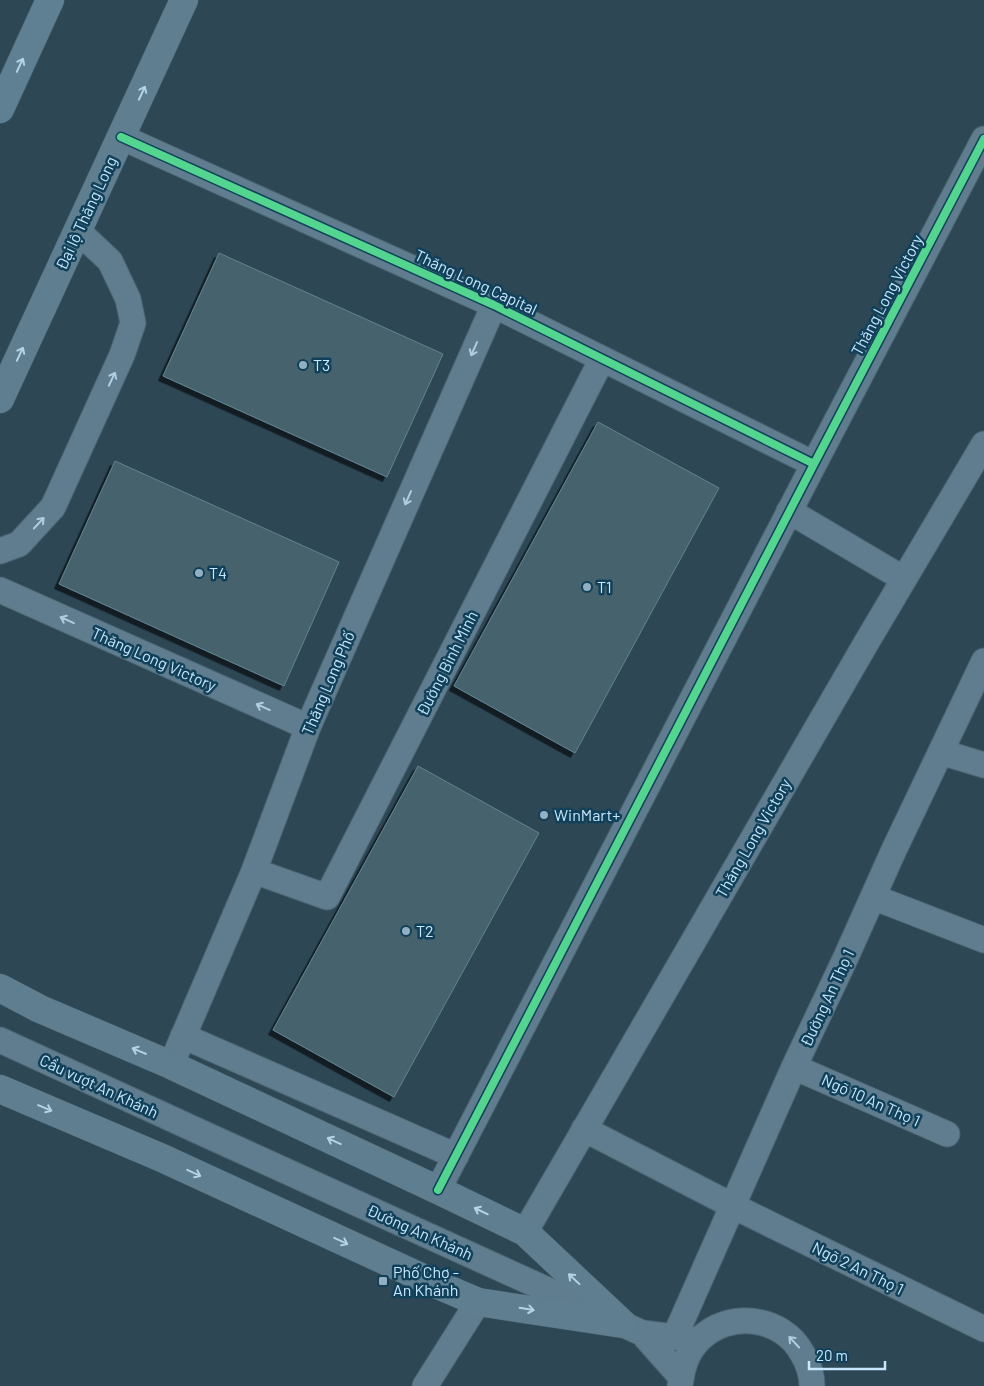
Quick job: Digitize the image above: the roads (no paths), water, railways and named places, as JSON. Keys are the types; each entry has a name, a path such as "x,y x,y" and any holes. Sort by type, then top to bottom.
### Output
{"highway":[{"path":"0,110 50,0"}],"main road":[{"name":"Đại lộ Thăng Long","path":"0,398 184,0"},
{"path":"0,988 40,1009 171,1065 525,1232 633,1328"},
{"path":"0,1088 162,1158 478,1302 633,1328"}],"street":[{"name":"Thăng Long Capital","path":"121,137 494,305 814,464"},
{"name":"Thăng Long Victory","path":"438,1190 789,511 984,140"},
{"path":"0,550 20,544 53,507 122,356 134,323 128,299 110,261 78,230"},
{"name":"Thăng Long Phố","path":"171,1065 254,871 308,727 494,305"},
{"name":"Đường Bình Minh","path":"254,871 327,898 602,359"},
{"name":"Thăng Long Victory","path":"525,1232 904,579 980,458"},
{"path":"789,511 904,579"},
{"name":"Thăng Long Victory","path":"0,590 308,727"},
{"name":"Đường An Thọ 1","path":"675,1336 794,1067 984,661"},
{"path":"941,752 984,765"},
{"path":"873,897 984,940"},
{"path":"183,1036 456,1156"},
{"name":"Cầu vượt An Khánh","path":"0,1040 198,1131"},
{"name":"Ngõ 10 An Thọ 1","path":"794,1067 947,1134"},
{"name":"Ngõ 2 An Thọ 1","path":"584,1129 732,1206 984,1329"},
{"name":"Đường An Khánh","path":"198,1131 633,1328 699,1340"},
{"path":"425,1386 478,1302"},
{"path":"681,1381 682,1370 688,1355 699,1340 714,1329 732,1322 750,1320 769,1324 785,1333 799,1346 808,1363 812,1386"},
{"name":"Đường An Khánh","path":"633,1328 681,1381"}],"place":[{"name":"T3","path":"303,365"},
{"name":"T4","path":"199,573"},
{"name":"T1","path":"587,587"},
{"name":"WinMart+","path":"544,815"},
{"name":"T2","path":"406,931"},
{"name":"Phố Chợ - An Khánh","path":"383,1281"}]}
